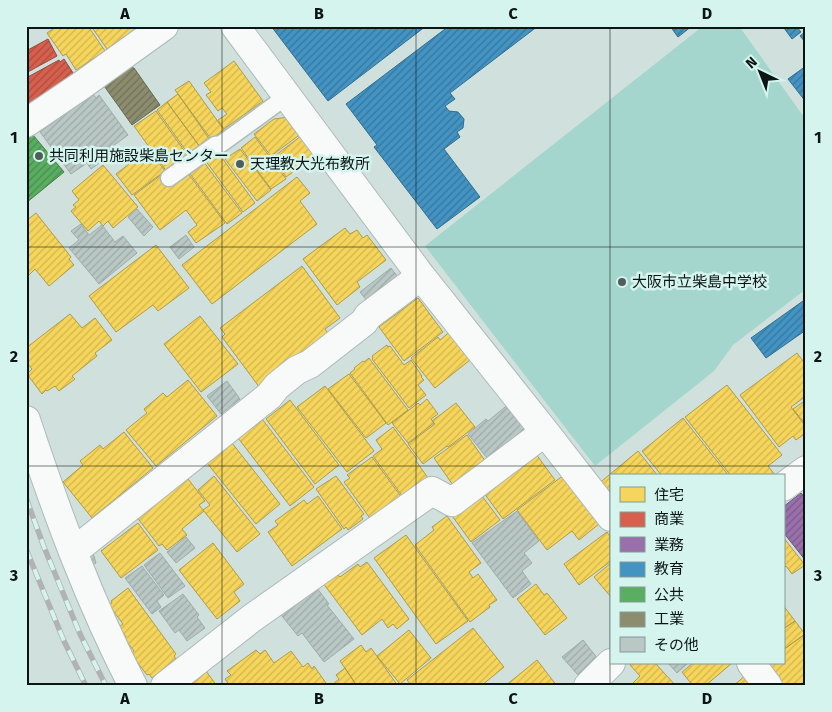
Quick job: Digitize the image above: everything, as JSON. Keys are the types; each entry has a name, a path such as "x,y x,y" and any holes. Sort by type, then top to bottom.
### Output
{"street":[{"path":"26,123 164,26"},
{"path":"235,26 421,276 546,432 610,516"},
{"path":"73,552 270,396 284,380 318,358 364,322 368,316 421,276"},
{"path":"26,420 73,552 97,610 133,686"},
{"path":"165,686 252,618 432,491 452,502 546,432"},
{"path":"784,486 806,470"},
{"path":"588,686 610,664"},
{"path":"752,664 768,686"}],"lane":[{"path":"169,178 214,145 221,144 287,96"}],"green space":[{"name":"大阪市立柴島中学校","path":"703,26 739,26 806,120 806,289 733,345 714,371 595,466 425,246"}],"building: 住宅":[{"path":"57,26 88,26 105,51 76,70 66,54 63,56 47,33"},
{"path":"91,26 140,26 107,49"},
{"path":"234,61 263,101 224,129 218,120 227,114 222,108 218,111 206,95 211,92 204,83"},
{"path":"189,81 224,130 211,139 175,90"},
{"path":"178,94 210,140 200,147 167,102"},
{"path":"167,102 200,147 189,155 157,110"},
{"path":"156,111 188,156 167,172 134,126"},
{"path":"289,117 302,133 271,156 254,134 274,119"},
{"path":"305,133 319,153 286,177 272,158"},
{"path":"255,137 286,179 271,189 241,148"},
{"path":"149,149 165,171 132,195 116,174"},
{"path":"240,149 271,190 257,201 225,159"},
{"path":"217,151 255,203 243,212 205,160"},
{"path":"203,161 242,213 227,224 188,171"},
{"path":"103,165 138,207 113,228 108,221 103,226 99,221 88,231 71,211 76,207 73,205 79,200 72,191"},
{"path":"187,172 225,223 196,243 188,232 197,225 186,210 160,230 134,195 161,175 169,185"},
{"path":"297,177 310,193 300,201 317,224 212,304 182,265"},
{"path":"36,213 71,257 69,259 74,265 49,286 35,269 26,278 26,221"},
{"path":"345,228 350,234 357,230 363,238 367,235 386,260 357,282 360,287 337,305 303,259"},
{"path":"156,245 189,288 158,311 153,305 116,332 89,296"},
{"path":"302,266 340,318 325,329 330,336 260,388 222,337 225,334 220,328"},
{"path":"418,298 443,332 404,361 379,327"},
{"path":"70,314 82,328 95,318 112,340 95,353 97,356 72,376 75,379 59,391 55,386 42,394 27,374 32,369 26,362 26,348"},
{"path":"200,316 238,364 201,392 164,344"},
{"path":"453,329 475,356 435,388 411,358 438,337 440,340"},
{"path":"387,345 388,347 390,346 404,365 411,360 424,380 418,385 426,395 409,408 372,359 372,356"},
{"path":"797,353 806,365 806,396 791,407 806,427 804,428 806,433 796,440 793,436 779,447 740,395"},
{"path":"369,358 408,410 388,425 350,373"},
{"path":"349,374 386,423 366,438 328,389"},
{"path":"188,380 217,416 156,466 126,430 147,413 144,409 163,393 167,397"},
{"path":"727,385 782,455 768,466 774,474 729,474 685,417"},
{"path":"325,386 374,451 347,472 297,407"},
{"path":"427,399 438,414 431,419 434,423 408,443 392,423 418,403 420,405"},
{"path":"290,400 339,465 315,484 266,419"},
{"path":"806,400 806,425 793,409"},
{"path":"456,403 475,427 423,464 408,444 435,424 432,421"},
{"path":"259,415 314,487 290,506 235,434"},
{"path":"683,418 727,474 660,474 642,451"},
{"path":"393,427 417,459 416,461 428,478 403,497 373,456 382,449 376,440"},
{"path":"124,432 153,468 92,518 63,482 83,465 80,461 100,445 103,449"},
{"path":"467,435 488,465 455,488 434,458"},
{"path":"232,443 280,504 256,524 207,463"},
{"path":"533,450 555,480 503,519 481,489"},
{"path":"638,451 656,474 610,474"},
{"path":"372,457 405,502 374,524 344,482 350,478 347,475"},
{"path":"610,474 610,501 597,485"},
{"path":"185,475 205,501 199,505 204,511 182,529 187,535 167,550 162,544 159,546 136,516"},
{"path":"564,475 599,524 579,540 572,531 547,550 517,510"},
{"path":"214,476 260,534 237,552 203,510 210,505 198,490"},
{"path":"336,476 364,514 361,516 363,519 348,530 346,527 344,529 316,489"},
{"path":"479,492 500,520 471,542 450,513"},
{"path":"318,496 342,529 292,566 268,532 278,525 275,521 304,500 307,504"},
{"path":"447,516 481,563 469,572 473,578 478,574 497,600 470,622 415,545 434,530 432,527"},
{"path":"138,523 158,550 121,578 101,551"},
{"path":"607,532 610,536 610,562 579,585 564,564"},
{"path":"406,535 468,621 436,644 374,558"},
{"path":"784,538 805,565 792,574 786,566 784,568"},
{"path":"213,543 244,584 234,592 240,601 217,619 179,570"},
{"path":"367,562 409,619 397,629 393,624 388,628 382,619 362,635 320,579 333,569 340,577 358,564 360,567"},
{"path":"610,564 610,596 594,577"},
{"path":"536,584 544,595 547,593 567,618 545,635 517,599"},
{"path":"128,588 176,654 174,656 176,659 152,678 149,674 147,675 131,654 134,651 124,638 126,637 119,627 123,624 109,605 112,603 111,601"},
{"path":"784,606 795,621 784,628"},
{"path":"795,621 805,634 784,649 784,628"},
{"path":"473,628 504,667 481,686 412,686 407,680"},
{"path":"409,630 431,658 400,684 377,656"},
{"path":"806,635 806,682 801,686 780,686 767,664 784,664 784,649"},
{"path":"361,645 366,652 371,648 398,686 357,686 340,661"},
{"path":"256,650 260,654 265,650 274,663 291,651 303,667 308,663 312,669 314,666 328,686 230,686 225,679 231,675 227,671"},
{"path":"537,660 557,686 505,686"},
{"path":"656,664 676,686 632,686 640,676 630,665"},
{"path":"692,664 731,664 705,686 693,686 682,672"},
{"path":"203,667 217,686 184,686"},
{"path":"345,668 357,686 334,686 333,684 339,679 336,675"},
{"path":"746,675 755,686 733,686"}],"building: 商業":[{"path":"48,39 57,56 26,73 26,51"},
{"path":"64,59 75,76 26,110 26,78"}],"building: 業務":[{"path":"801,493 806,499 806,561 784,533 784,506"}],"building: 教育":[{"path":"271,26 426,26 328,101"},
{"path":"449,26 538,26 450,93 455,99 445,106 449,111 458,112 464,119 463,128 457,132 460,137 444,149 480,197 437,229 374,147 377,145 346,104"},
{"path":"670,26 692,26 678,37"},
{"path":"786,26 796,26 801,32 792,39 784,28"},
{"path":"806,31 806,43 800,36"},
{"path":"806,66 806,102 788,79"},
{"path":"803,301 806,305 806,330 766,358 751,338"}],"building: 公共":[{"name":"共同利用施設柴島センター","path":"33,135 64,172 26,203 26,141"}],"building: 工業":[{"path":"125,67 134,68 160,105 132,125 102,83"}],"building: その他":[{"path":"93,94 96,98 99,95 128,135 109,149 112,154 91,169 87,163 71,174 40,132 58,119 55,115 72,103 75,107"},
{"path":"137,209 153,227 144,236 128,217"},
{"path":"81,224 89,235 102,225 115,242 123,236 137,253 99,284 69,248 79,240 71,231"},
{"path":"186,235 194,247 179,259 170,247"},
{"path":"391,268 398,277 367,301 360,292"},
{"path":"227,381 240,399 221,414 207,396"},
{"path":"510,403 529,427 491,463 468,434"},
{"path":"517,511 539,541 524,553 532,563 522,571 531,584 513,598 472,543"},
{"path":"186,537 195,548 176,563 167,552"},
{"path":"93,553 96,563 89,566 86,556"},
{"path":"160,553 185,586 168,598 144,565"},
{"path":"142,566 164,595 157,601 161,607 152,614 125,578"},
{"path":"314,584 329,604 327,605 354,639 324,662 302,633 298,636 278,611"},
{"path":"183,594 199,615 197,617 205,628 187,641 179,630 175,633 159,611"},
{"path":"583,640 598,659 578,675 562,657"},
{"path":"669,664 687,664 677,673"}],"railway":[{"path":"26,498 80,634 106,686"},
{"path":"26,549 64,641 86,686"}],"place":[{"name":"共同利用施設柴島センター","path":"39,156"},
{"name":"天理教大光布教所","path":"240,164"},
{"name":"大阪市立柴島中学校","path":"622,282"}]}
